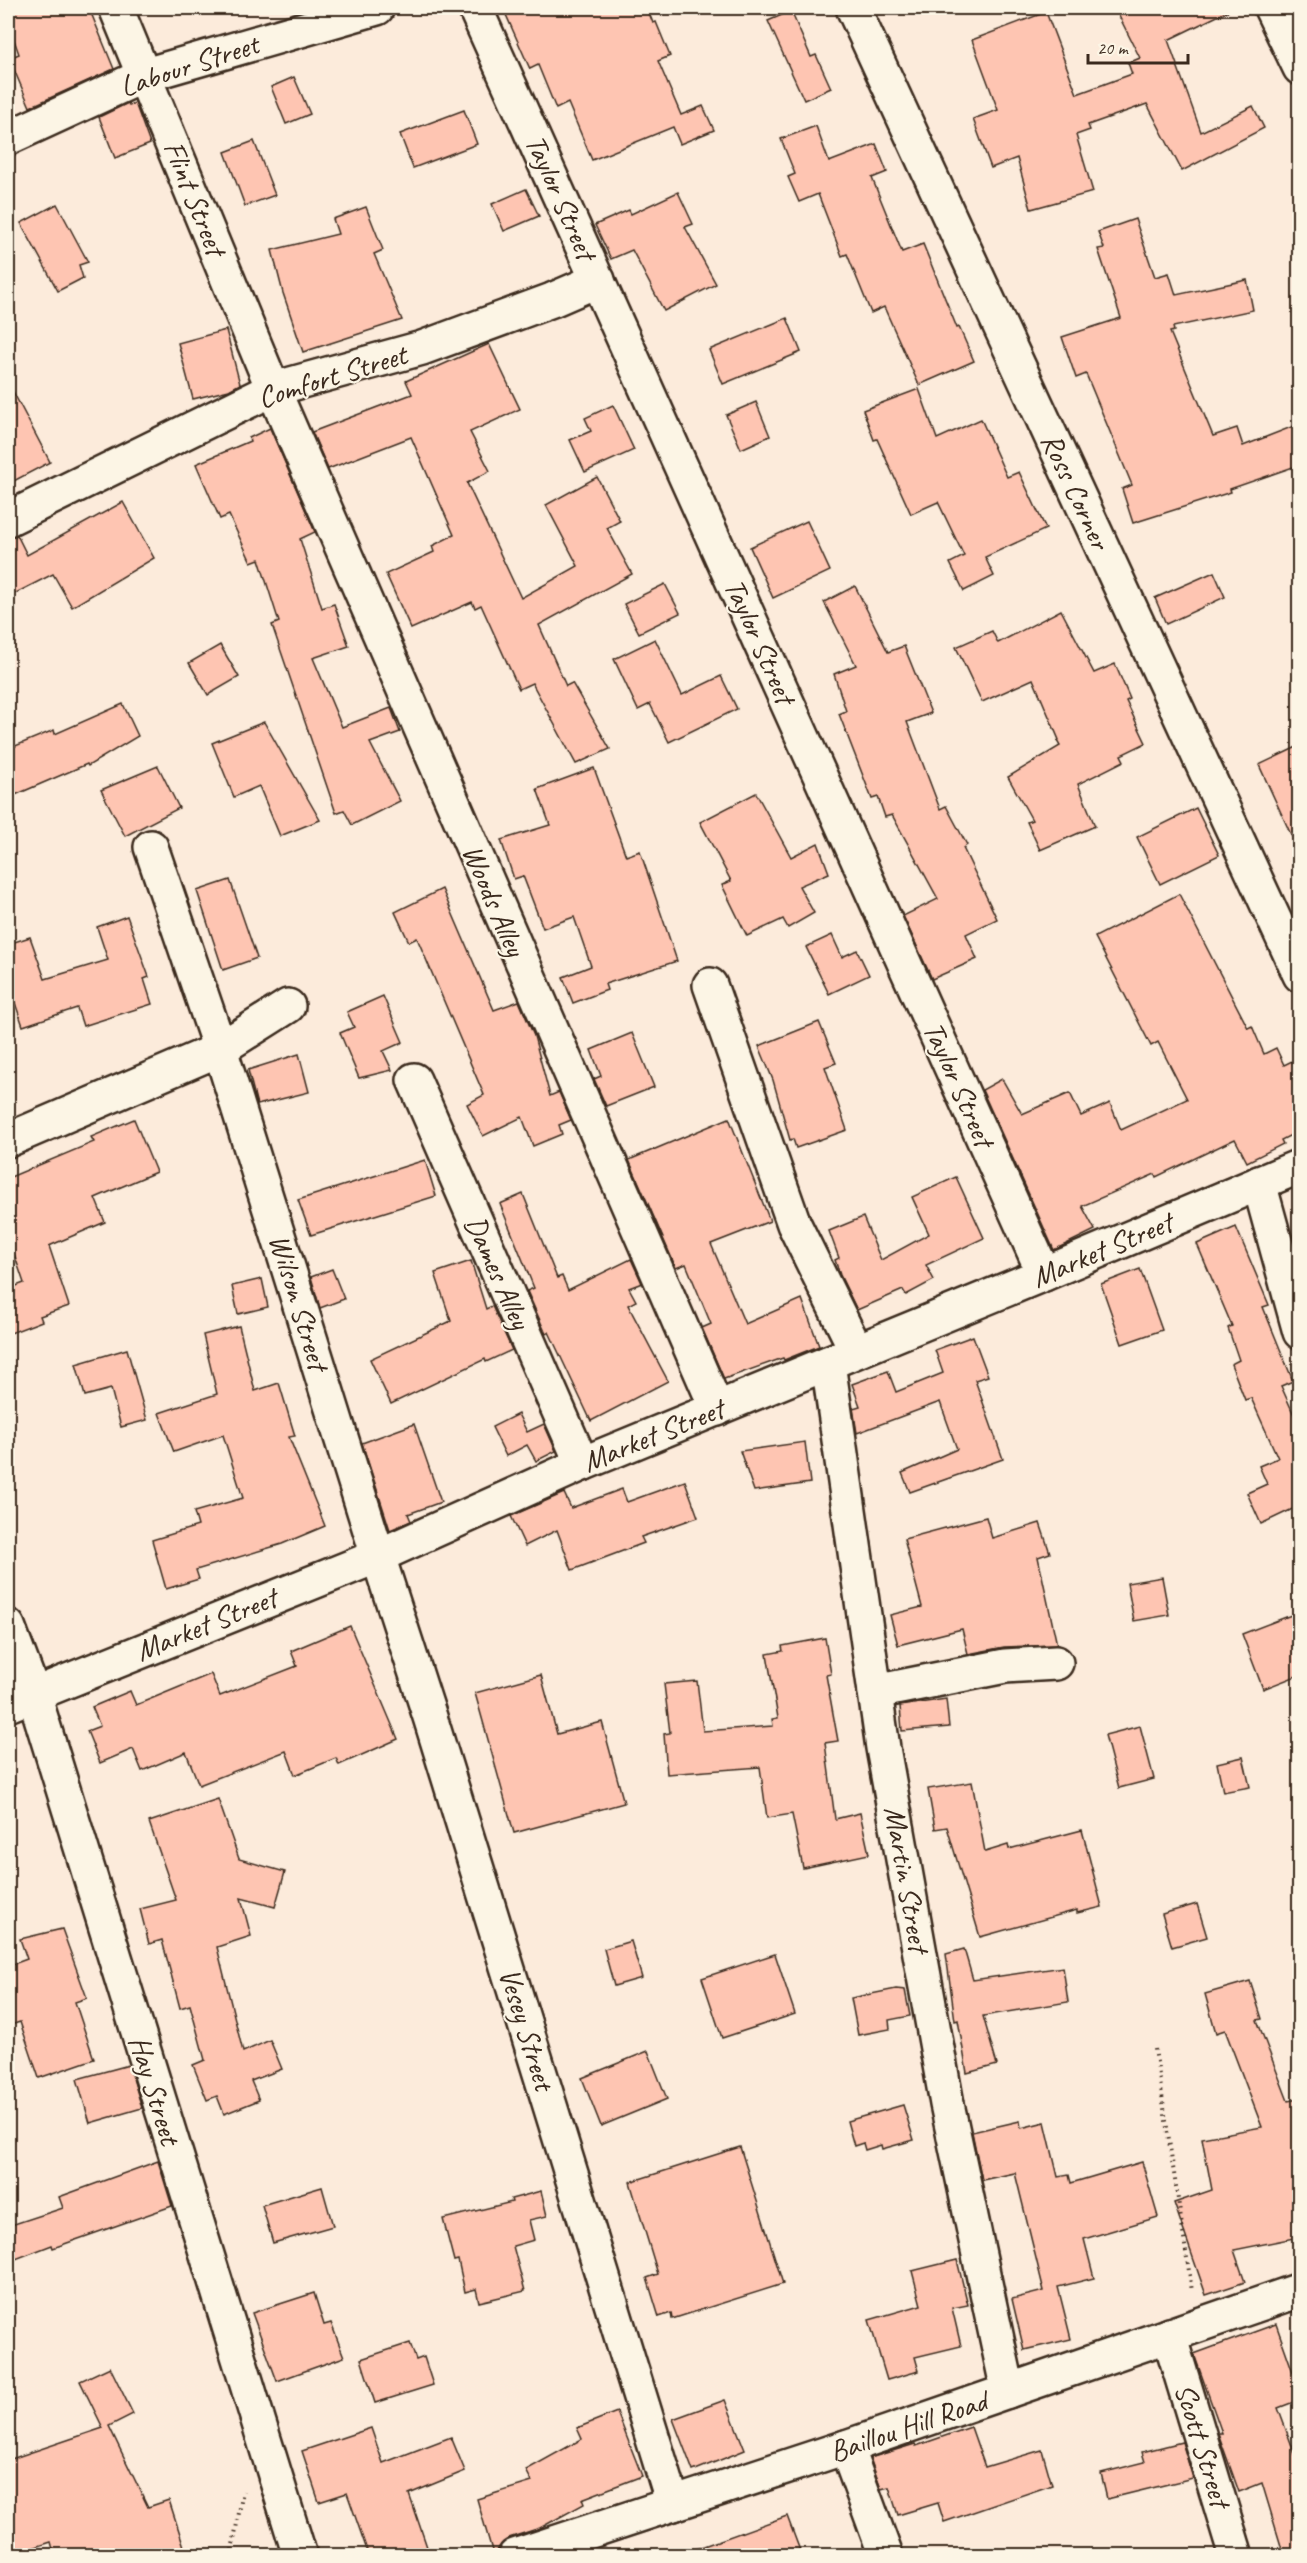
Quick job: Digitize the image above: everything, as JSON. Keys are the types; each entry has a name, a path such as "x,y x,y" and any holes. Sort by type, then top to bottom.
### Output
{"street":[{"name":"Flint Street","path":"116,8 273,389"},
{"name":"Labour Street","path":"8,138 145,75 377,8"},
{"name":"Taylor Street","path":"475,8 1044,1274"},
{"name":"Ross Corner","path":"853,8 1299,975"},
{"path":"1271,8 1299,68"},
{"name":"Comfort Street","path":"8,519 273,389 422,348 552,300 598,280"},
{"name":"Woods Alley","path":"273,389 717,1410"},
{"name":"Wilson Street","path":"151,847 220,1049 378,1556"},
{"name":"Martin Street","path":"710,984 842,1357 875,1692 947,2104 1008,2391"},
{"path":"8,1140 220,1049 288,1006"},
{"name":"Dames Alley","path":"414,1080 582,1464"},
{"name":"Market Street","path":"21,1700 378,1556 582,1464 717,1410 1299,1166"},
{"path":"1259,1183 1299,1332"},
{"name":"Vesey Street","path":"378,1556 434,1728 673,2504"},
{"name":"Hay Street","path":"8,1626 21,1700 300,2556"},
{"path":"875,1692 1005,1666 1056,1663"},
{"name":"Baillou Hill Road","path":"515,2556 846,2447 1299,2290"},
{"name":"Scott Street","path":"1184,2330 1236,2556"},
{"path":"846,2447 886,2556"}],"path":[{"path":"1155,2049 1184,2330"},
{"path":"231,2556 244,2486"}],"building":[{"path":"8,8 89,8 114,69 30,107 9,58 19,54 8,23"},
{"path":"503,8 647,8 653,23 656,22 670,56 658,61 681,115 703,106 714,130 680,144 673,127 592,160 568,103 556,109 538,65 530,69"},
{"path":"1115,8 1234,8 1168,40 1201,132 1253,106 1264,128 1182,171 1147,104 1088,125 1090,130 1076,135 1093,192 1031,209 1017,158 991,168 973,119 998,110 972,40 1046,12 1077,94 1132,74 1128,63 1140,58"},
{"path":"791,11 811,57 816,55 831,88 804,100 768,21"},
{"path":"294,77 310,114 286,124 271,87"},
{"path":"128,103 129,105 135,103 150,144 115,158 99,117"},
{"path":"464,110 477,144 413,168 400,134"},
{"path":"816,126 829,162 876,144 887,172 872,178 902,252 923,244 957,328 959,327 974,361 919,385 884,307 871,313 847,254 842,256 818,194 799,202 788,177 795,174 781,139"},
{"path":"254,141 275,195 245,206 225,152"},
{"path":"526,189 539,216 504,231 492,204"},
{"path":"678,192 693,224 685,227 716,284 664,311 632,250 611,259 595,225 629,210 631,214"},
{"path":"57,204 88,262 79,265 83,278 58,291 21,223"},
{"path":"366,207 383,250 374,254 402,320 303,352 283,293 272,250 338,234 333,219"},
{"path":"1135,219 1155,277 1169,273 1176,295 1247,280 1253,310 1173,327 1174,331 1170,332 1213,436 1237,428 1243,446 1299,424 1299,465 1230,489 1231,492 1133,523 1122,489 1132,485 1086,374 1076,378 1062,337 1121,318 1098,249 1104,248 1098,232"},
{"path":"787,318 801,352 723,384 709,350"},
{"path":"226,330 240,384 229,390 193,399 178,343"},
{"path":"489,344 520,409 470,432 490,471 467,483 521,598 578,566 546,505 597,477 620,521 607,528 632,574 539,625 566,686 572,683 610,749 576,764 532,683 519,689 481,605 475,608 472,602 411,629 386,574 434,552 432,546 454,535 411,437 328,469 312,432 412,394 406,381"},
{"path":"8,382 50,462 8,484"},
{"path":"919,389 937,439 981,419 1007,477 1019,472 1046,529 985,557 994,576 964,591 950,563 964,556 938,502 911,514 877,439 874,440 863,410"},
{"path":"756,402 770,436 741,449 726,415"},
{"path":"613,405 634,450 585,472 570,440 591,431 585,418"},
{"path":"270,428 315,532 300,539 322,608 334,604 349,646 313,658 342,727 391,708 400,732 370,743 400,801 352,825 344,810 336,813 272,625 279,622 259,559 251,562 229,515 220,519 196,464 250,441 249,438"},
{"path":"123,502 154,558 72,607 53,574 8,597 8,538 17,535 27,555"},
{"path":"807,521 830,571 773,598 750,547"},
{"path":"1214,572 1225,597 1166,624 1155,598"},
{"path":"665,584 680,613 639,633 624,604"},
{"path":"855,586 888,652 904,646 931,713 907,722 940,809 946,806 967,845 963,848 997,919 966,934 977,959 932,979 903,916 938,899 892,815 885,817 878,797 872,799 839,714 846,711 834,674 856,665 824,602"},
{"path":"1061,610 1094,673 1115,664 1130,699 1126,701 1146,743 1121,755 1124,761 1078,784 1095,826 1040,850 1027,822 1032,820 1008,777 1060,746 1057,741 1059,740 1033,679 982,702 956,647 992,631 998,643"},
{"path":"655,639 682,695 721,676 737,709 669,742 650,704 638,710 614,659"},
{"path":"220,645 239,677 208,695 189,663"},
{"path":"123,704 138,736 88,766 87,764 8,798 8,749 54,730 55,734"},
{"path":"264,722 320,820 280,836 259,786 234,797 212,743"},
{"path":"1299,746 1299,852 1259,765"},
{"path":"158,766 179,808 125,836 101,790"},
{"path":"594,768 626,856 640,851 677,961 605,984 607,990 573,1003 563,977 591,966 574,917 543,928 523,876 514,879 501,840 550,825 537,789"},
{"path":"756,793 791,857 818,843 829,873 799,886 814,913 788,928 783,919 747,936 722,885 731,881 700,822"},
{"path":"1196,808 1219,855 1160,884 1137,837"},
{"path":"230,880 257,958 223,970 197,891"},
{"path":"442,889 494,1010 519,1001 534,1036 550,1096 559,1092 571,1120 559,1125 562,1134 533,1146 522,1117 483,1136 467,1104 484,1095 417,938 409,942 395,912"},
{"path":"1179,894 1248,1028 1252,1026 1264,1054 1276,1048 1284,1065 1292,1061 1299,1078 1299,1131 1281,1140 1283,1144 1247,1162 1235,1139 1156,1177 1155,1174 1082,1206 1095,1230 1054,1250 982,1090 1002,1079 1022,1114 1070,1093 1081,1116 1110,1103 1121,1130 1187,1099 1158,1042 1151,1046 1095,937"},
{"path":"127,916 149,977 144,979 152,1004 83,1026 77,1008 23,1026 14,1000 8,1002 8,944 30,937 45,979 108,960 97,927"},
{"path":"832,935 842,957 857,950 869,975 829,994 806,947"},
{"path":"383,996 403,1042 383,1051 392,1070 359,1078 340,1033 354,1027 347,1012"},
{"path":"819,1022 836,1063 825,1067 847,1130 796,1148 793,1139 790,1140 773,1080 759,1046"},
{"path":"632,1033 654,1087 606,1106 594,1079 601,1076 591,1050"},
{"path":"299,1054 309,1092 257,1105 248,1070"},
{"path":"729,1118 770,1221 711,1244 745,1324 802,1299 819,1346 724,1379 702,1328 711,1324 686,1264 676,1268 629,1160"},
{"path":"134,1119 156,1172 95,1198 105,1222 49,1246 69,1306 40,1316 42,1321 8,1334 8,1289 24,1283 8,1236 8,1178 94,1142 91,1137"},
{"path":"425,1160 436,1196 311,1235 298,1200"},
{"path":"956,1177 984,1238 926,1265 934,1280 906,1295 903,1290 857,1310 840,1275 835,1260 839,1258 829,1231 863,1217 881,1260 929,1234 912,1197"},
{"path":"523,1194 557,1278 562,1276 568,1290 631,1259 642,1283 629,1288 636,1301 628,1305 668,1381 591,1421 549,1332 546,1334 527,1291 534,1288 500,1204"},
{"path":"1236,1227 1269,1305 1263,1307 1293,1381 1281,1386 1299,1426 1299,1506 1261,1524 1247,1493 1267,1484 1259,1466 1278,1458 1251,1398 1245,1400 1231,1364 1239,1360 1228,1328 1232,1326 1197,1244"},
{"path":"471,1261 486,1309 492,1306 512,1350 486,1362 485,1359 391,1404 370,1359 451,1321 435,1273"},
{"path":"332,1269 344,1299 320,1308 311,1277"},
{"path":"1140,1269 1162,1330 1122,1344 1101,1284"},
{"path":"262,1279 268,1307 238,1314 232,1286"},
{"path":"239,1326 255,1391 279,1383 295,1436 289,1437 325,1526 282,1544 196,1570 199,1579 166,1589 152,1540 198,1526 194,1512 243,1498 223,1435 174,1452 159,1413 217,1394 203,1335"},
{"path":"973,1336 988,1376 975,1380 1003,1459 910,1492 902,1473 957,1449 940,1402 857,1433 853,1408 860,1406 852,1384 888,1371 896,1392 943,1373 935,1350"},
{"path":"127,1349 147,1420 121,1427 111,1389 85,1396 76,1364"},
{"path":"518,1414 527,1432 544,1424 556,1451 536,1461 527,1445 506,1456 492,1427"},
{"path":"414,1424 441,1502 408,1514 411,1521 390,1530 362,1443"},
{"path":"805,1442 810,1483 754,1491 740,1451"},
{"path":"685,1481 698,1517 641,1537 644,1543 572,1570 557,1530 525,1546 511,1516 564,1493 571,1508 622,1489 627,1502"},
{"path":"986,1517 992,1538 1040,1523 1050,1553 1038,1557 1057,1645 1004,1647 968,1654 962,1629 898,1645 890,1615 922,1607 904,1539"},
{"path":"1162,1577 1169,1615 1134,1621 1127,1583"},
{"path":"1299,1612 1299,1675 1263,1689 1242,1634"},
{"path":"350,1626 398,1739 339,1765 336,1758 295,1775 286,1751 199,1785 186,1752 142,1771 133,1749 100,1763 87,1731 100,1726 92,1707 130,1691 136,1705 211,1674 220,1696 297,1666 291,1651"},
{"path":"825,1638 831,1674 826,1675 838,1741 825,1743 835,1819 860,1813 869,1854 803,1868 792,1814 767,1818 760,1767 667,1774 664,1734 670,1733 664,1684 697,1681 703,1731 773,1726 772,1719 778,1718 767,1654 783,1651 782,1646"},
{"path":"541,1675 557,1734 602,1722 624,1803 514,1833 475,1693"},
{"path":"946,1699 949,1727 902,1731 900,1706"},
{"path":"1140,1726 1154,1779 1119,1788 1105,1735"},
{"path":"1243,1757 1250,1787 1223,1792 1217,1763"},
{"path":"972,1782 985,1852 1008,1845 1009,1849 1082,1830 1102,1907 1077,1913 1077,1910 980,1937 947,1827 935,1829 928,1789"},
{"path":"218,1799 239,1859 285,1872 275,1907 241,1898 251,1936 217,1947 243,2052 270,2040 282,2069 251,2081 259,2100 224,2114 217,2096 207,2100 193,2065 205,2060 190,2005 180,2008 162,1940 149,1944 140,1909 176,1900 149,1822"},
{"path":"1197,1904 1207,1937 1172,1947 1162,1914"},
{"path":"62,1929 87,1998 75,2002 94,2059 39,2078 20,2022 8,2026 8,1966 27,1959 20,1939"},
{"path":"631,1941 642,1978 614,1986 604,1949"},
{"path":"964,1949 973,1980 1063,1967 1068,2002 983,2016 997,2065 967,2073 958,2020 955,2021 946,1954"},
{"path":"775,1954 795,2014 722,2038 702,1978"},
{"path":"1250,1981 1262,2019 1257,2020 1288,2101 1299,2099 1299,2237 1234,2250 1245,2282 1206,2295 1174,2203 1212,2190 1202,2138 1262,2127 1225,2030 1216,2033 1205,1994"},
{"path":"896,1989 905,1990 910,2016 889,2020 890,2029 858,2035 851,1998"},
{"path":"648,2051 667,2099 601,2126 582,2078"},
{"path":"129,2065 142,2108 90,2123 77,2079"},
{"path":"903,2105 914,2140 882,2149 881,2145 865,2150 863,2143 854,2146 847,2121"},
{"path":"1020,2121 1021,2128 1045,2122 1058,2177 1069,2175 1071,2183 1142,2162 1158,2217 1084,2239 1094,2278 1058,2287 1071,2339 1024,2350 1012,2299 1044,2291 1015,2173 982,2180 972,2132"},
{"path":"740,2147 783,2284 672,2319 671,2313 659,2317 647,2278 658,2274 630,2182"},
{"path":"158,2161 172,2206 53,2248 52,2245 8,2262 8,2226 63,2208 59,2197"},
{"path":"322,2187 333,2226 273,2243 262,2205"},
{"path":"541,2191 547,2216 529,2220 534,2240 513,2246 525,2291 479,2302 476,2289 465,2292 458,2260 454,2261 443,2219 512,2202 511,2199"},
{"path":"957,2260 968,2305 952,2308 961,2346 915,2357 919,2371 887,2380 869,2320 921,2305 912,2271"},
{"path":"314,2293 324,2325 331,2323 344,2357 277,2381 252,2313"},
{"path":"1276,2324 1299,2389 1299,2400 1278,2408 1299,2465 1299,2556 1284,2556 1262,2483 1239,2492 1218,2433 1222,2433 1194,2354"},
{"path":"410,2343 416,2360 424,2357 433,2385 375,2403 361,2359"},
{"path":"110,2367 133,2414 109,2426 148,2507 169,2500 187,2556 55,2556 51,2542 8,2556 8,2460 103,2428 80,2381"},
{"path":"725,2400 745,2450 693,2471 673,2419"},
{"path":"617,2412 642,2476 582,2499 584,2504 540,2528 509,2538 493,2554 477,2499 532,2482 526,2470 582,2439 577,2428"},
{"path":"971,2427 985,2467 1042,2450 1052,2485 944,2522 938,2503 898,2515 889,2487 881,2489 870,2458 915,2444 916,2446"},
{"path":"371,2428 383,2463 451,2437 465,2471 409,2494 430,2556 369,2556 347,2493 319,2502 302,2451"},
{"path":"1182,2442 1193,2478 1107,2499 1101,2473 1145,2462 1142,2452"},
{"path":"787,2516 802,2556 688,2556 687,2552"}]}
